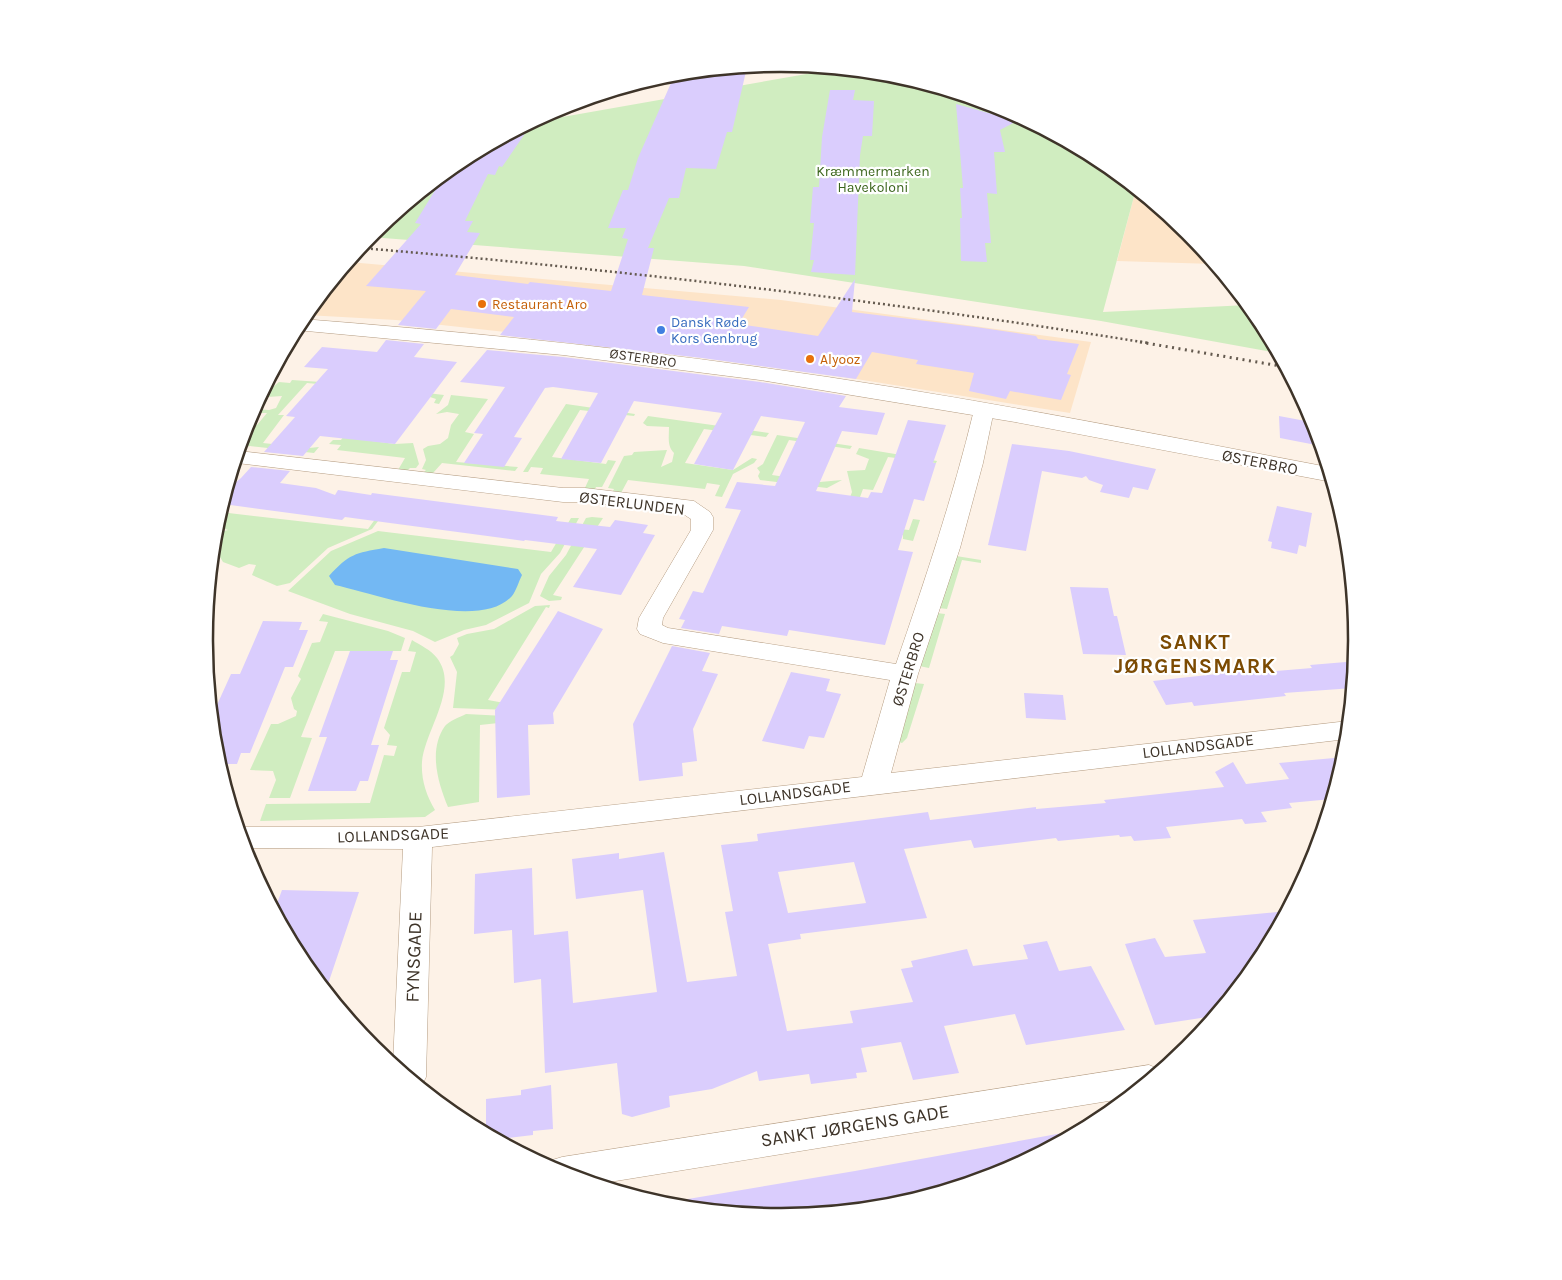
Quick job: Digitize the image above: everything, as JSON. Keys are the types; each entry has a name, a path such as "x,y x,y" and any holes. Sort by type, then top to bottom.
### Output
{"street":[{"name":"ØSTERBRO","path":"309,325 610,354 823,383 984,410 1323,474"},
{"name":"ØSTERBRO","path":"874,784 905,674 948,548 972,463 984,410"},
{"name":"ØSTERLUNDEN","path":"244,458 563,495 585,495 686,506 702,517 702,530 651,618 649,629 663,635 905,674"},
{"name":"LOLLANDSGADE","path":"250,838 418,838 1341,731"},
{"name":"FYNSGADE","path":"409,1069 418,838"},
{"name":"SANKT JØRGENS GADE","path":"580,1170 1136,1082"}],"shaded area":[{"path":"1134,196 1155,213 1206,264 1117,261"},
{"path":"357,263 781,300 1091,342 1070,413 681,351 396,320 316,316"}],"green space":[{"name":"Kræmmermarken Havekoloni","path":"809,74 855,77 892,83 963,103 1032,131 1065,149 1096,168 1134,196 1103,312 1239,305 1269,351 1101,321 744,266 381,238 407,213 466,168 530,131 561,117"},
{"path":"292,380 349,384 351,387 307,383 278,415 284,415 263,443 309,448 319,447 314,453 248,447 256,425 267,413 261,413 263,410 276,408 282,396 268,397 273,387 279,382 290,383"},
{"path":"376,387 444,395 439,404 434,403 436,399 430,397 386,394 349,438 395,444 413,443 419,464 416,468 410,468 406,472 398,470 405,458 337,450 341,445 329,444 333,440 341,440 346,433 340,431"},
{"path":"451,395 488,399 465,432 474,434 456,462 518,467 515,471 442,463 433,473 423,473 426,470 422,469 426,460 423,449 440,444 448,438 451,425 459,414 447,412 436,414 448,405"},
{"path":"566,404 635,414 634,416 580,410 552,457 606,464 608,460 616,461 602,487 596,487 594,491 584,490 589,479 540,474 543,468 531,467 528,472 523,472"},
{"path":"648,416 769,433 766,437 704,429 685,463 733,470 752,458 757,459 754,463 733,474 722,497 715,496 720,485 707,483 705,489 628,480 621,493 612,493 614,489 608,488 624,456 632,455 634,452 667,450 661,467 672,462 674,453 669,444 669,427 647,426 643,423"},
{"path":"777,435 852,446 850,449 789,440 772,475 820,482 842,480 827,488 760,480 758,476 760,472 757,468 763,464"},
{"path":"859,448 937,461 936,463 888,457 873,490 863,489 850,524 909,530 913,519 920,520 913,541 903,539 903,535 838,530 852,492 847,471 865,470 869,459 856,454"},
{"path":"392,496 396,497 372,529 328,548 290,583 277,586 252,575 256,565 249,564 239,568 223,562 220,556 224,531 228,530 224,529 228,513 368,529"},
{"path":"571,518 579,518 560,553 541,574 529,603 486,625 464,630 435,642 413,631 350,614 288,591 331,551 378,531 551,552"},
{"path":"586,518 603,518 553,595 562,597 561,600 549,601 540,596 549,576 566,555"},
{"path":"956,556 981,560 981,563 962,560 947,609 939,608"},
{"path":"550,605 549,608 546,607 488,700 539,709 538,711 453,708 457,672 450,657 459,644 457,638 467,634 494,629 535,606"},
{"path":"937,613 945,614 929,668 919,666"},
{"path":"323,614 388,631 405,638 401,651 335,651 301,737 312,738 290,798 269,798 276,780 273,771 250,770 271,724 278,724 296,716 297,711 294,709 291,698 301,679 298,676 312,643 320,642 328,622 319,621"},
{"path":"412,640 435,655 443,670 445,682 443,696 424,750 422,762 422,775 425,787 435,810 425,817 260,821 266,804 370,803 384,755 394,756 397,746 387,745 390,735 384,728 402,672 410,672 416,652 408,651"},
{"path":"915,683 924,684 907,738 902,743 896,741"},
{"path":"466,714 544,718 480,725 479,802 448,807 436,766 437,745 445,726"}],"water":[{"path":"384,548 518,569 522,575 512,596 497,606 477,611 453,611 401,602 335,585 329,576 342,563 353,556 366,551"}],"building":[{"path":"745,74 732,132 727,132 716,169 686,168 679,198 669,198 648,248 654,248 642,295 749,307 741,320 747,321 745,325 818,336 855,279 852,312 976,327 1036,336 1038,339 1079,344 1067,374 1071,375 1061,400 1010,391 1006,399 969,391 974,373 916,364 918,360 872,352 856,379 702,358 500,335 514,317 451,309 436,329 398,325 426,291 366,286 421,224 415,223 434,191 466,168 525,134 502,167 499,166 495,175 488,174 465,221 473,221 467,232 480,233 455,275 528,284 530,282 611,291 628,239 622,238 626,228 608,228 623,190 628,190 638,158 671,83 707,77"},
{"path":"830,90 855,90 853,100 874,101 872,136 863,136 860,155 855,275 811,272 814,260 810,260 814,223 810,223 813,187 819,187 822,137"},
{"path":"956,104 995,115 1014,123 1000,130 1005,152 994,152 997,194 987,193 991,243 985,243 987,262 961,261 960,218 962,218 960,188 963,188"},
{"path":"386,340 424,344 414,357 457,362 395,444 320,436 303,456 264,452 295,417 286,416 328,369 304,367 322,347 377,352"},
{"path":"487,350 563,357 760,382 846,396 839,407 885,413 877,435 842,431 816,491 868,498 871,492 882,493 908,420 946,425 933,463 936,463 924,501 914,499 898,550 913,552 885,645 789,630 787,636 722,626 719,634 681,628 685,620 679,619 693,591 703,593 741,510 725,508 737,482 775,486 805,422 761,416 733,470 694,464 722,413 634,401 601,463 561,459 598,393 553,387 545,388 514,437 522,438 504,467 464,463 483,434 474,433 505,387 460,382"},
{"path":"1279,416 1304,421 1313,444 1280,438"},
{"path":"1012,444 1069,451 1156,469 1148,490 1133,487 1129,498 1100,492 1103,485 1089,480 1086,476 1082,478 1042,471 1026,551 988,545"},
{"path":"251,467 290,471 280,483 316,488 335,495 338,490 371,495 372,493 558,517 556,521 610,527 615,520 648,525 643,533 655,535 621,595 573,587 597,549 345,517 342,520 230,505 237,482"},
{"path":"1277,506 1312,513 1306,547 1299,545 1297,554 1271,548 1272,542 1268,541"},
{"path":"1070,587 1108,588 1126,655 1083,654"},
{"path":"558,611 603,629 553,713 554,724 528,725 530,795 497,798 495,710"},
{"path":"263,621 302,622 299,630 308,630 293,667 285,667 250,753 241,753 237,764 227,764 217,704 231,674 240,674"},
{"path":"672,646 710,653 702,671 718,674 693,729 697,761 682,763 683,776 639,781 633,724"},
{"path":"350,651 393,651 390,660 398,660 371,745 379,745 368,781 360,781 356,791 308,791 327,737 319,737"},
{"path":"1346,662 1346,689 1284,693 1286,696 1194,706 1192,702 1166,705 1153,681 1253,670 1254,673 1312,668 1310,665"},
{"path":"791,672 830,679 826,691 841,694 824,738 809,736 804,749 762,741"},
{"path":"1024,693 1063,695 1066,720 1026,718"},
{"path":"1336,758 1325,800 1289,803 1292,808 1261,812 1267,822 1245,824 1242,819 1166,827 1171,838 1134,841 1131,836 1120,837 1119,835 1058,841 1056,838 974,848 971,840 904,849 927,918 800,934 801,939 768,944 787,1031 853,1023 850,1011 913,1002 901,969 913,967 911,961 967,949 973,966 1028,959 1023,945 1047,941 1059,971 1091,966 1125,1030 1026,1045 1015,1014 944,1026 959,1073 913,1080 901,1042 861,1048 867,1072 856,1073 857,1078 811,1084 809,1074 759,1081 757,1071 712,1089 669,1096 670,1107 632,1117 622,1114 617,1063 545,1073 541,979 514,983 512,930 474,934 475,874 532,868 534,935 568,931 573,1003 657,992 643,890 576,899 572,859 619,853 619,859 664,852 687,982 737,976 725,912 733,911 721,845 758,841 757,834 928,812 930,820 1036,807 1036,809 1106,803 1104,800 1224,787 1215,772 1233,762 1246,784 1289,779 1279,763","holes":["854,862 866,903 788,913 778,872"]},
{"path":"282,890 359,892 329,982 309,955 278,902"},
{"path":"1279,912 1253,955 1205,1017 1155,1025 1125,944 1155,938 1165,957 1206,953 1193,920"},
{"path":"551,1085 553,1129 533,1131 533,1135 509,1138 486,1124 486,1099 521,1095 521,1090"},
{"path":"1061,1133 998,1164 928,1188 892,1197 855,1203 781,1208 707,1203 685,1199"}],"railway":[{"path":"371,249 559,266 756,288 854,300 1148,343"},
{"path":"1140,342 1277,365"}],"place":[{"name":"Restaurant Aro","path":"482,304"},
{"name":"Dansk Røde Kors Genbrug","path":"661,330"},
{"name":"Alyooz","path":"810,359"}],"district":[{"name":"SANKT JØRGENSMARK","path":"1195,654"}]}
